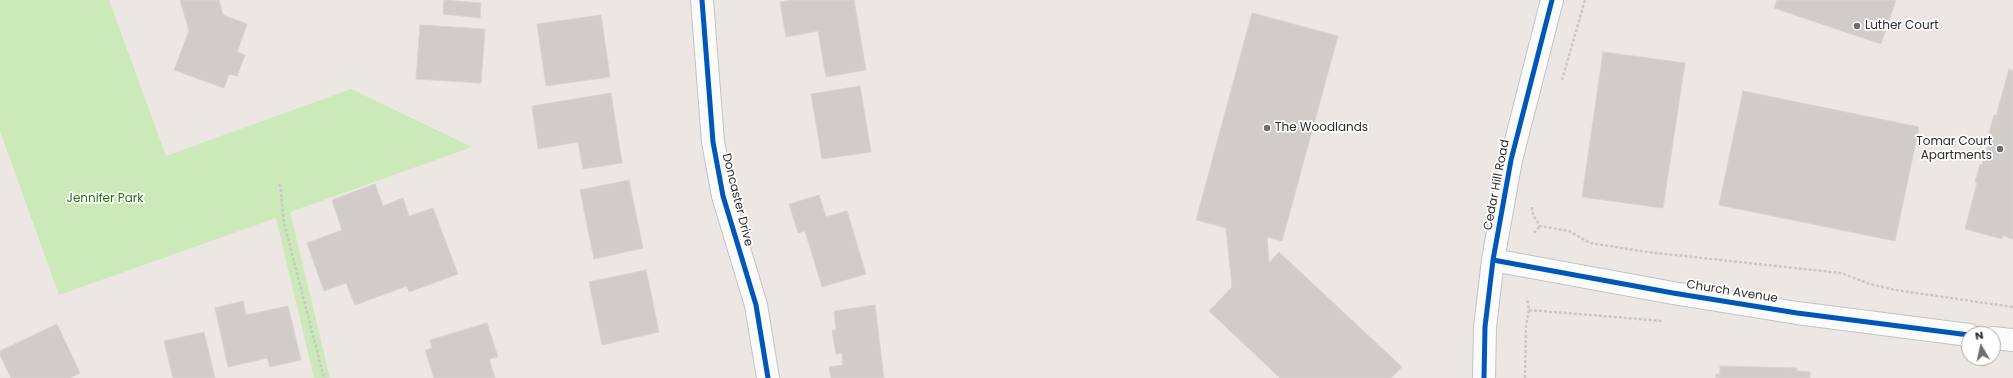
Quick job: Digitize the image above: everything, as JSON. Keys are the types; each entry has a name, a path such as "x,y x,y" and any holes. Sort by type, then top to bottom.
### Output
{"street":[{"name":"Doncaster Drive","path":"702,0 713,142 723,196 756,305 768,378"},
{"name":"Cedar Hill Road","path":"1484,378 1485,327 1493,260 1511,160 1552,0"},
{"name":"Church Avenue","path":"1493,260 1673,293 1789,312 1961,334"},
{"path":"2001,339 2013,340"}],"path":[{"path":"1562,81 1586,0"},
{"path":"280,184 284,223 324,378"},
{"path":"1531,201 1533,215 1540,226 1569,231 1590,243 1647,252 1841,273 1870,284 1895,290 2013,307"},
{"path":"1534,233 1540,226"},
{"path":"1525,378 1526,326 1529,310 1527,298"}],"green space":[{"name":"Jennifer Park","path":"0,0 109,0 166,156 351,89 472,147 290,212 330,378 314,378 276,218 59,295 0,131"}],"building":[{"path":"180,0 219,0 223,15 247,24 237,52 245,55 237,76 229,74 224,88 174,70 189,31"},
{"path":"444,0 481,3 480,18 443,14"},
{"path":"792,0 854,0 866,70 826,77 818,31 786,37 780,2"},
{"name":"Luther Court","path":"1777,0 1896,0 1881,44 1774,8"},
{"name":"The Woodlands","path":"1252,13 1338,36 1282,241 1267,237 1269,263 1279,252 1402,367 1391,378 1280,378 1209,311 1232,287 1226,228 1196,220"},
{"path":"601,15 610,77 546,86 537,24"},
{"path":"420,25 485,29 481,83 416,79"},
{"path":"1603,52 1685,63 1663,208 1582,197"},
{"name":"Tomar Court Apartments","path":"2009,69 2013,71 2013,239 2003,236 2002,239 1965,229 1977,183 1975,182 1980,164 1982,165 1991,134 1989,133 1994,115 1996,116"},
{"path":"860,86 871,152 822,159 811,94"},
{"path":"1743,91 1919,127 1895,241 1719,205"},
{"path":"611,93 622,163 583,169 578,142 538,149 532,106"},
{"path":"629,180 643,248 594,259 580,190"},
{"path":"375,184 383,206 403,198 409,216 433,208 458,274 409,292 407,286 355,305 346,283 324,291 307,243 342,230 332,200"},
{"path":"819,195 826,217 847,211 866,274 822,287 805,231 798,233 789,204"},
{"path":"646,270 659,332 602,345 589,282"},
{"path":"243,301 246,315 288,306 301,360 270,367 267,358 228,367 215,308"},
{"path":"875,305 884,378 831,378 829,367 843,365 842,353 836,354 832,330 836,330 834,311"},
{"path":"487,323 498,357 489,359 495,378 434,378 425,350 432,348 430,340"},
{"path":"57,324 80,373 70,378 11,378 0,355 0,351"},
{"path":"204,332 215,378 173,378 164,341"},
{"path":"1720,366 1797,368 1797,371 1810,372 1810,378 1716,378 1716,374 1720,374"}],"cycle path":[{"path":"702,0 713,142 723,196 756,305 768,378"},
{"path":"1484,378 1485,327 1493,260 1511,160 1552,0"},
{"path":"1493,260 1673,293 1797,313 1961,334"}],"place":[{"name":"Luther Court","path":"1857,26"},
{"name":"The Woodlands","path":"1267,128"},
{"name":"Tomar Court Apartments","path":"2000,149"}]}
